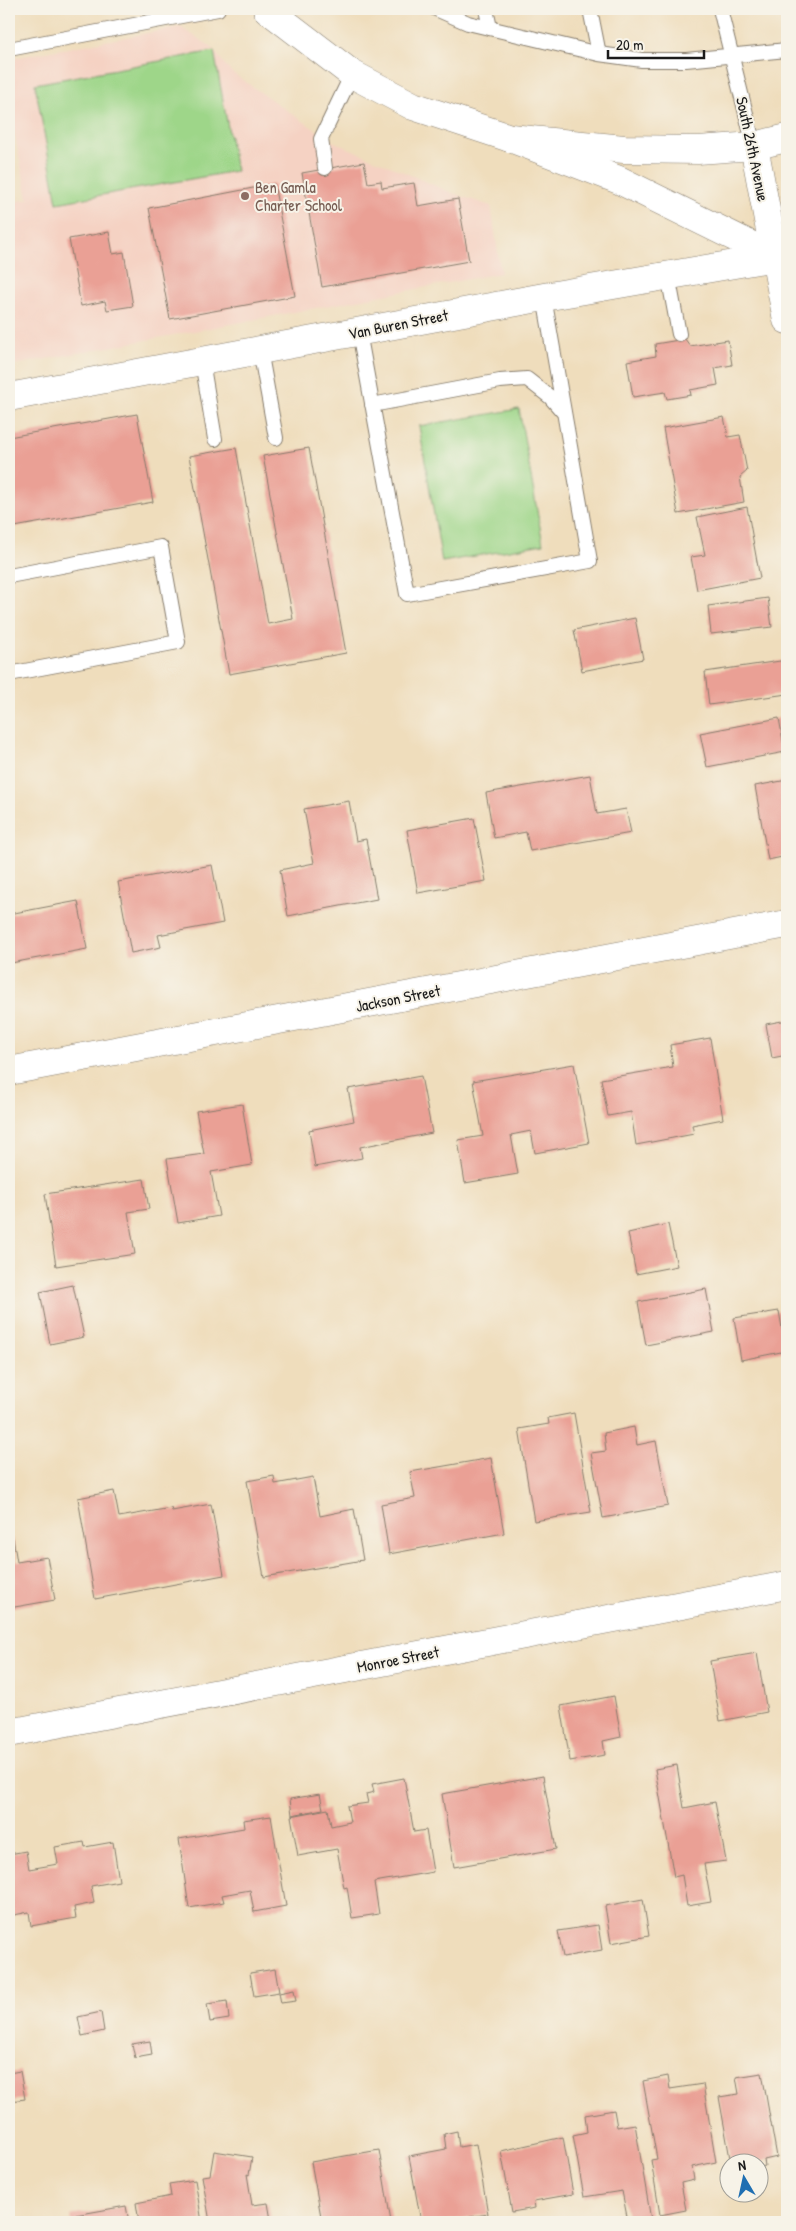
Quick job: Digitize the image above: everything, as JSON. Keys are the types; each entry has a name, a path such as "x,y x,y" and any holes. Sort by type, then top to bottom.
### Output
{"main road":[{"path":"267,9 352,74 412,106 510,138 619,180 783,252"},
{"path":"510,138 624,149 698,150 754,146 787,138"},
{"name":"South 26th Avenue","path":"754,146 783,252 787,320"},
{"name":"Van Buren Street","path":"9,397 783,252"},
{"name":"Jackson Street","path":"9,1071 787,924"},
{"name":"Monroe Street","path":"9,1733 787,1585"}],"lane":[{"path":"9,49 218,9"},
{"path":"436,9 468,23 599,54 642,60 686,60 787,50"},
{"path":"486,9 490,28"},
{"path":"590,9 599,54"},
{"name":"South 26th Avenue","path":"720,9 754,146"},
{"path":"325,168 321,139 352,74"},
{"path":"668,275 679,334"},
{"path":"359,332 408,594 590,561 544,297"},
{"path":"260,350 276,438"},
{"path":"202,361 215,439"},
{"path":"372,405 500,381 527,380 550,397 564,413"},
{"path":"9,576 162,547 178,642 9,674"}],"shaded area":[{"name":"Ben Gamla Charter School","path":"180,27 210,46 231,72 332,141 452,193 491,206 501,273 9,366 9,203 28,199 9,107 9,59"}],"green space":[{"path":"214,51 236,171 57,203 35,84"},
{"path":"519,409 543,544 442,562 419,426"}],"building":[{"path":"364,162 368,183 381,181 382,188 414,183 418,206 458,199 469,261 322,287 302,173"},
{"path":"274,184 295,296 170,319 149,208"},
{"path":"109,232 113,254 124,252 133,306 107,310 105,301 81,306 69,239"},
{"path":"685,339 690,346 728,340 732,365 715,368 718,385 690,390 691,395 667,399 665,392 633,397 627,361 656,356 655,344"},
{"path":"137,414 153,502 9,528 9,437"},
{"path":"724,417 728,437 740,435 747,471 740,477 744,502 678,514 663,428"},
{"path":"236,448 268,624 293,619 263,456 309,448 346,653 229,674 189,456"},
{"path":"747,507 760,578 697,590 691,557 705,555 697,517"},
{"path":"768,598 772,627 711,634 708,606"},
{"path":"635,618 643,659 582,671 574,630"},
{"path":"787,660 787,694 709,705 705,672"},
{"path":"779,718 785,752 707,767 700,733"},
{"path":"590,775 597,814 626,809 631,833 530,851 526,832 494,838 486,793"},
{"path":"787,780 787,856 768,860 755,786"},
{"path":"349,801 356,841 366,839 377,899 288,916 280,870 314,863 304,809"},
{"path":"474,818 486,881 418,893 407,830"},
{"path":"212,865 223,923 158,935 161,947 131,953 118,882"},
{"path":"78,901 87,949 11,963 9,914"},
{"path":"787,1020 787,1055 772,1058 766,1024"},
{"path":"710,1038 723,1119 692,1125 694,1134 636,1145 631,1112 608,1116 601,1079 673,1067 670,1045"},
{"path":"574,1064 589,1143 535,1153 531,1131 511,1135 518,1174 465,1183 458,1140 483,1136 473,1081"},
{"path":"421,1076 432,1133 360,1147 362,1158 315,1167 309,1130 354,1121 348,1089"},
{"path":"242,1104 252,1165 211,1172 219,1216 178,1223 167,1159 204,1154 196,1111"},
{"path":"144,1179 149,1209 128,1212 135,1254 56,1266 45,1194"},
{"path":"668,1224 677,1266 636,1274 628,1233"},
{"path":"73,1285 84,1337 50,1344 40,1292"},
{"path":"706,1289 714,1332 646,1345 638,1302"},
{"path":"779,1311 786,1351 741,1360 734,1318"},
{"path":"574,1413 591,1512 534,1521 519,1429 549,1424 548,1418"},
{"path":"634,1427 637,1445 656,1441 668,1506 603,1518 591,1453 606,1451 604,1433"},
{"path":"491,1458 504,1533 389,1554 381,1504 415,1498 410,1472"},
{"path":"274,1476 275,1484 313,1477 320,1516 354,1509 363,1560 264,1577 247,1481"},
{"path":"114,1491 119,1517 171,1508 172,1511 211,1504 224,1575 95,1599 78,1498"},
{"path":"13,1538 17,1562 47,1557 55,1600 9,1608 9,1539"},
{"path":"757,1653 767,1712 720,1721 710,1661"},
{"path":"614,1696 621,1737 603,1741 605,1755 570,1761 561,1706"},
{"path":"677,1765 684,1808 715,1802 726,1861 704,1864 711,1902 687,1906 682,1875 674,1877 655,1769"},
{"path":"543,1776 556,1849 454,1867 442,1794"},
{"path":"404,1778 414,1832 426,1830 433,1872 374,1882 379,1914 352,1918 347,1887 344,1888 337,1849 298,1856 291,1816 328,1809 331,1826 350,1822 347,1806 368,1803 366,1794 374,1792 372,1784"},
{"path":"320,1794 323,1809 292,1815 290,1799"},
{"path":"271,1816 286,1906 254,1912 250,1890 222,1895 224,1902 189,1908 179,1839 244,1828 243,1820"},
{"path":"84,1842 85,1847 113,1842 119,1881 91,1886 94,1903 74,1907 76,1918 31,1926 29,1912 9,1916 9,1854 26,1851 29,1869 58,1864 55,1847"},
{"path":"643,1899 649,1936 611,1943 605,1906"},
{"path":"598,1925 602,1950 563,1957 558,1931"},
{"path":"275,1969 279,1992 254,1996 250,1973"},
{"path":"294,1990 296,2001 281,2003 279,1993"},
{"path":"227,2001 229,2019 210,2022 207,2004"},
{"path":"101,2012 104,2031 82,2036 78,2017"},
{"path":"150,2041 152,2055 135,2058 132,2044"},
{"path":"20,2071 25,2099 11,2101 9,2073"},
{"path":"762,2073 777,2157 768,2159 768,2154 729,2154 719,2097 739,2094 736,2077"},
{"path":"668,2076 670,2089 703,2084 716,2162 692,2167 694,2180 681,2183 686,2210 660,2215 651,2160 657,2159 643,2081"},
{"path":"614,2110 617,2127 635,2124 651,2220 628,2222 622,2191 584,2197 573,2135 587,2132 585,2115"},
{"path":"457,2131 459,2147 476,2144 488,2214 441,2222 421,2222 409,2156 446,2149 444,2134"},
{"path":"563,2137 573,2194 534,2201 535,2208 512,2212 501,2151"},
{"path":"379,2150 391,2222 322,2222 311,2162"},
{"path":"214,2151 252,2157 249,2175 247,2174 252,2205 268,2203 271,2220 293,2217 294,2222 210,2222 202,2176 210,2175"},
{"path":"195,2180 202,2222 139,2222 136,2203 171,2196 169,2184"},
{"path":"126,2206 129,2222 71,2222 70,2216"}],"place":[{"name":"Ben Gamla Charter School","path":"245,196"}]}
